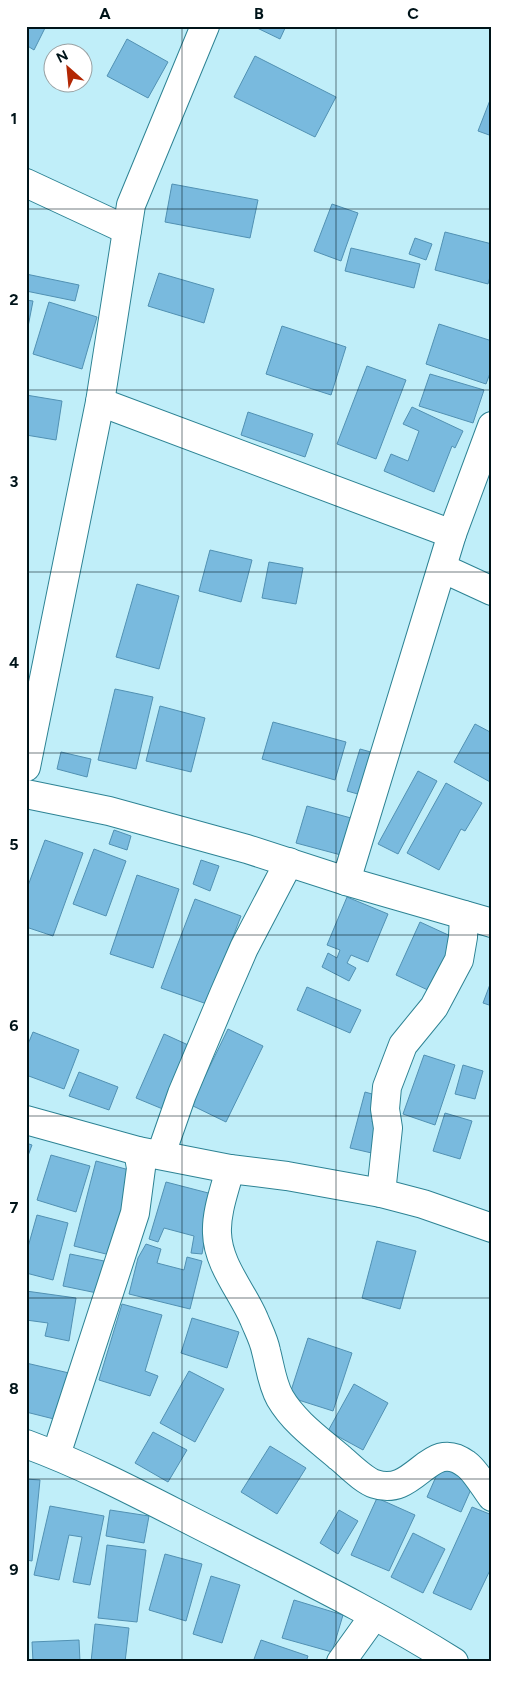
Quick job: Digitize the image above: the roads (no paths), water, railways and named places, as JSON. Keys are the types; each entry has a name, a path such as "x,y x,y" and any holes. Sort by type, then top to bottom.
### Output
{"street":[{"path":"26,767 100,402 131,205 204,26"},
{"path":"26,183 127,230"},
{"path":"100,402 452,534"},
{"path":"346,881 452,534 492,426"},
{"path":"442,568 492,591"},
{"path":"26,794 108,811 247,849 346,881 492,923"},
{"path":"56,1455 135,1213 141,1168 182,1094 244,948 289,862"},
{"path":"381,1193 388,1128 386,1087 403,1045 434,1007 458,960 463,937 464,915"},
{"path":"26,1120 150,1152 230,1170 288,1176 381,1193 424,1204 492,1228"},
{"path":"230,1170 219,1211 217,1233 222,1256 235,1286 253,1317 266,1349 279,1397 290,1412 311,1434 375,1484 394,1486 412,1478 434,1459 452,1456 468,1465 492,1497"},
{"path":"26,1444 56,1455 99,1475 257,1554 374,1616 423,1651 454,1662"},
{"path":"341,1662 374,1616"}]}
